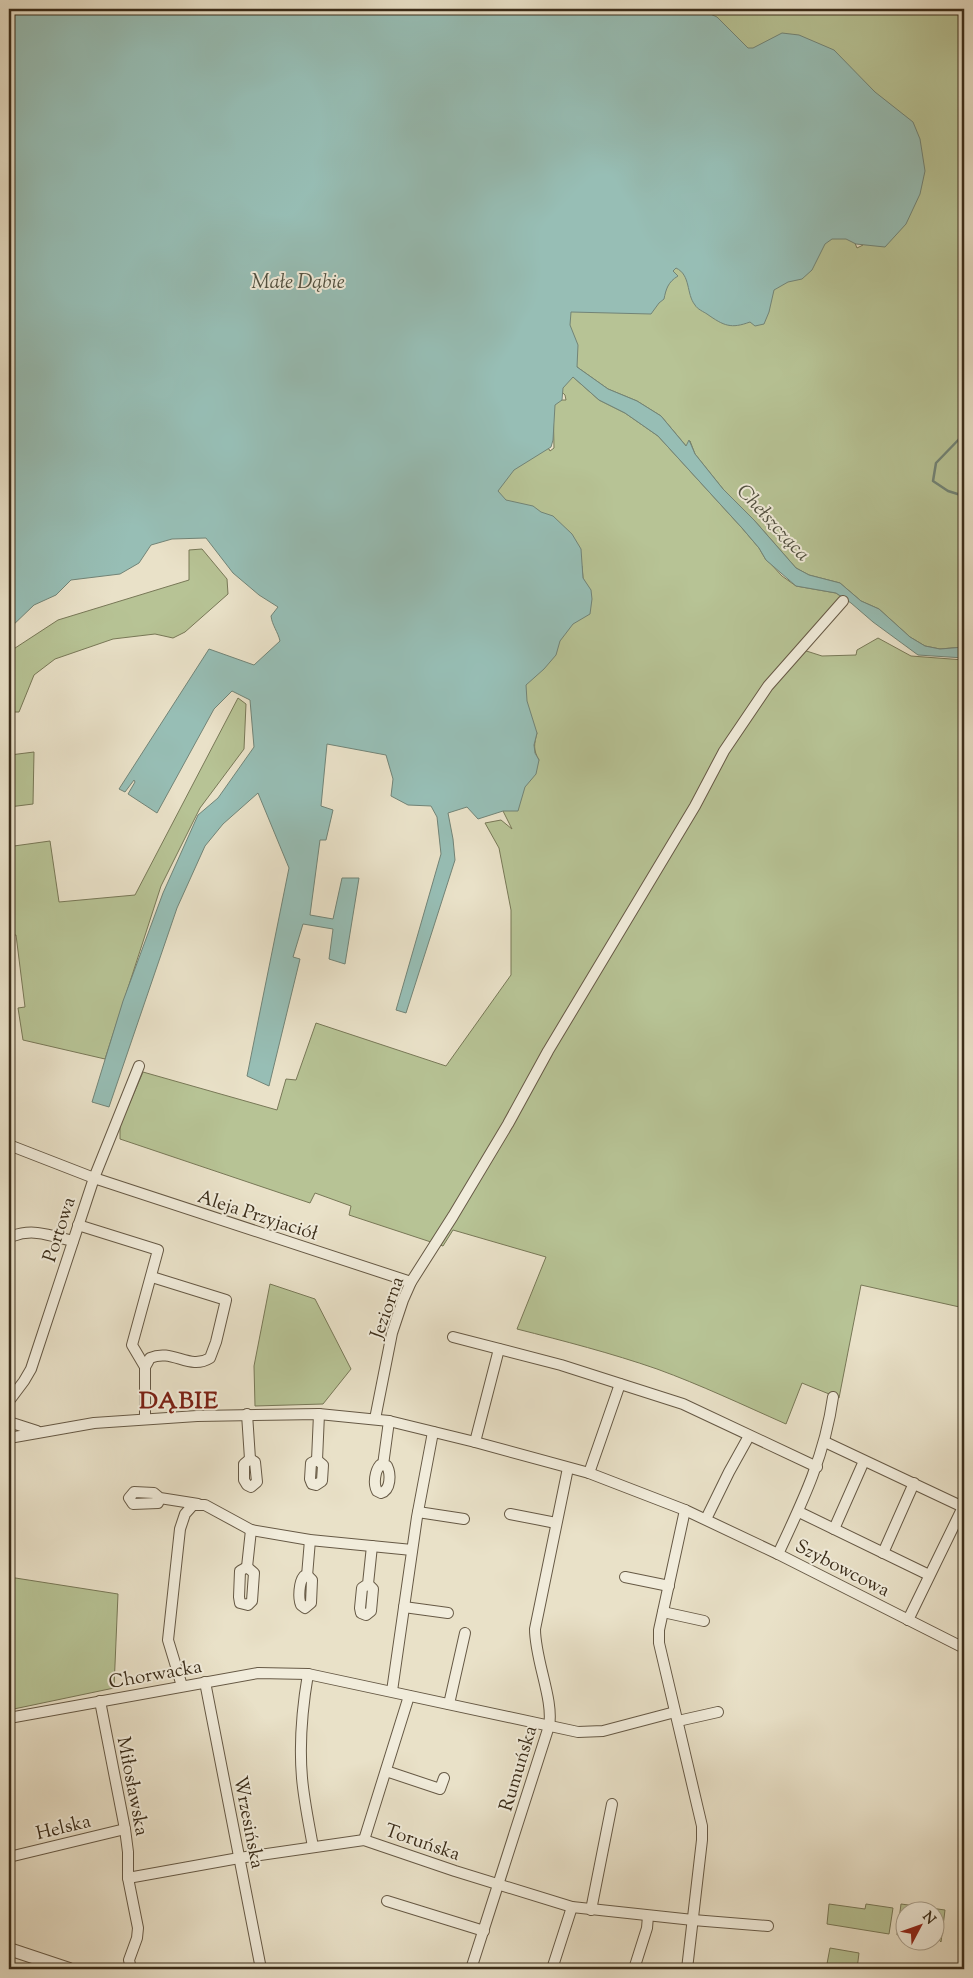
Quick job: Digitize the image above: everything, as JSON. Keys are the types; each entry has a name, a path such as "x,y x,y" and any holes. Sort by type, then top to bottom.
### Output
{"street":[{"name":"Jeziorna","path":"375,1419 392,1333 402,1300 411,1282 508,1124 548,1051 695,806 724,751 768,686 842,601"},
{"name":"Portowa","path":"9,1401 31,1369 94,1178 139,1066"},
{"name":"Aleja Przyjaciół","path":"9,1145 94,1178 411,1282"},
{"path":"78,1226 158,1250 132,1344 145,1367"},
{"path":"13,1236 34,1232 72,1242"},
{"path":"145,1419 145,1367 150,1358 164,1354 198,1364 210,1358 216,1342 226,1300 152,1277"},
{"path":"453,1337 561,1365 683,1404 817,1467"},
{"path":"475,1442 499,1349"},
{"path":"589,1474 620,1384"},
{"path":"778,1554 799,1512 817,1467 825,1442 833,1396"},
{"path":"247,1414 250,1459"},
{"name":"Szybowcowa","path":"9,1438 94,1423 247,1414 319,1414 389,1421 475,1442 589,1474 685,1510 778,1554 964,1648"},
{"path":"317,1460 319,1414"},
{"path":"383,1465 389,1421"},
{"name":"Szybowcowa","path":"9,1422 43,1432"},
{"path":"392,1691 418,1512 433,1432"},
{"path":"706,1519 728,1472 749,1436"},
{"path":"825,1442 963,1508 908,1620"},
{"path":"834,1530 864,1461"},
{"name":"Rumuńska","path":"472,1969 549,1726 549,1709 535,1642 535,1629 568,1468"},
{"path":"883,1553 914,1483"},
{"path":"160,1498 206,1505 251,1530 310,1540 412,1550"},
{"path":"182,1686 168,1640 182,1522 185,1514 193,1505 198,1504"},
{"path":"685,1510 663,1612 659,1642 702,1826 687,1969"},
{"path":"418,1512 464,1520"},
{"path":"799,1512 929,1575"},
{"path":"510,1514 556,1523"},
{"path":"247,1567 251,1530"},
{"path":"307,1576 310,1540"},
{"path":"368,1584 372,1546"},
{"path":"625,1577 669,1586"},
{"path":"404,1607 448,1613"},
{"path":"663,1612 704,1621"},
{"path":"449,1704 465,1633"},
{"name":"Chorwacka","path":"9,1718 182,1686 272,1672 308,1674 578,1732 603,1731 676,1716 718,1712"},
{"path":"308,1674 301,1721 301,1758 302,1779 313,1846"},
{"name":"Wrzesińska","path":"205,1682 261,1969"},
{"path":"364,1840 409,1696"},
{"name":"Miłosławska","path":"100,1701 125,1829 128,1852 128,1878 138,1928 130,1960 131,1969"},
{"path":"386,1771 440,1789 444,1778"},
{"path":"591,1910 612,1804"},
{"name":"Helska","path":"9,1857 125,1829"},
{"name":"Toruńska","path":"239,1858 364,1840 572,1907 648,1916 768,1926"},
{"path":"128,1878 239,1858"},
{"path":"387,1901 484,1931"},
{"path":"552,1969 572,1907"},
{"path":"634,1969 647,1928 648,1916"},
{"path":"9,1948 69,1969"}],"green space":[{"path":"694,9 964,9 964,647 940,649 925,646 910,637 879,609 861,601 840,583 809,575 796,568 754,520 723,489 695,454 690,441 687,447 661,416 637,401 608,389 577,367 509,279 658,270 795,242 852,236 857,248 863,245 757,60"},
{"path":"573,377 599,400 625,413 658,436 742,528 759,548 766,560 782,576 796,586 836,593 842,597 797,648 822,656 856,655 857,650 878,638 911,656 964,660 964,1308 861,1285 839,1398 802,1383 786,1424 706,1388 657,1369 605,1352 517,1329 546,1257 453,1230 443,1246 349,1215 351,1206 315,1193 310,1203 120,1139 120,1126 143,1072 277,1110 286,1079 296,1080 316,1023 446,1066 511,975 511,910 499,848 485,823 501,820 512,829 503,811 539,760 535,747 537,733 513,702 587,587 583,578 582,566 451,507 544,446 550,451 554,448 553,400 566,400 565,395 553,384"},
{"path":"202,549 227,579 228,594 185,632 173,638 155,634 113,639 55,659 34,675 19,712 9,712 9,652 58,620 189,580 189,550"},
{"path":"238,698 246,704 244,749 200,808 161,886 105,1059 23,1040 18,1008 25,1007 16,935 9,935 10,812 14,846 50,841 59,902 135,895"},
{"path":"34,752 33,804 10,807 10,755"},
{"path":"270,1284 315,1299 351,1369 323,1404 255,1406 254,1366"},
{"path":"9,1577 118,1594 114,1688 9,1710"},
{"path":"829,1904 865,1909 866,1904 893,1908 889,1934 827,1924"},
{"path":"830,1948 859,1953 857,1969 826,1969"}],"water":[{"name":"Małe Dąbie","path":"9,9 707,9 706,12 717,17 748,48 753,48 782,33 799,35 834,50 875,92 913,122 920,139 925,171 920,194 906,224 885,247 856,244 846,239 832,239 825,244 812,270 802,279 788,282 774,290 764,324 755,326 750,322 733,326 718,321 701,310 692,301 684,275 676,268 673,271 678,276 670,283 664,299 651,314 571,312 570,325 578,345 577,367 608,389 637,401 661,416 686,446 689,440 695,454 723,489 754,520 796,568 809,575 840,583 861,601 879,609 910,637 925,646 940,649 964,647 964,658 918,655 836,593 796,586 766,560 759,548 742,528 658,436 625,413 599,400 573,377 563,388 562,400 555,405 551,447 514,470 498,491 506,500 533,506 541,512 553,516 572,534 581,549 583,578 591,590 590,614 573,624 560,641 556,655 526,685 527,701 537,733 534,745 535,753 539,760 536,774 525,787 518,811 503,811 478,819 467,807 448,813 455,860 406,1013 396,1010 441,854 437,817 431,806 408,805 391,796 393,779 386,755 327,744 321,806 333,810 326,840 320,840 310,915 333,919 342,878 359,878 345,964 329,959 333,929 303,924 293,957 300,959 269,1086 247,1076 289,868 258,793 223,824 205,846 177,908 109,1107 92,1102 123,1001 163,893 198,815 218,798 254,747 250,700 232,691 214,709 157,813 128,794 135,782 134,780 125,792 119,789 209,649 254,665 280,641 271,616 278,607 259,595 233,573 206,538 172,539 151,545 139,563 120,574 71,580 56,595 34,605 9,629"}],"waterway":[{"path":"964,434 936,463 933,481 948,491 964,496"},
{"path":"959,473 964,467"}],"district":[{"name":"DĄBIE","path":"179,1400"}],"water label":[{"name":"Chełszcząca","path":"774,522"}]}
